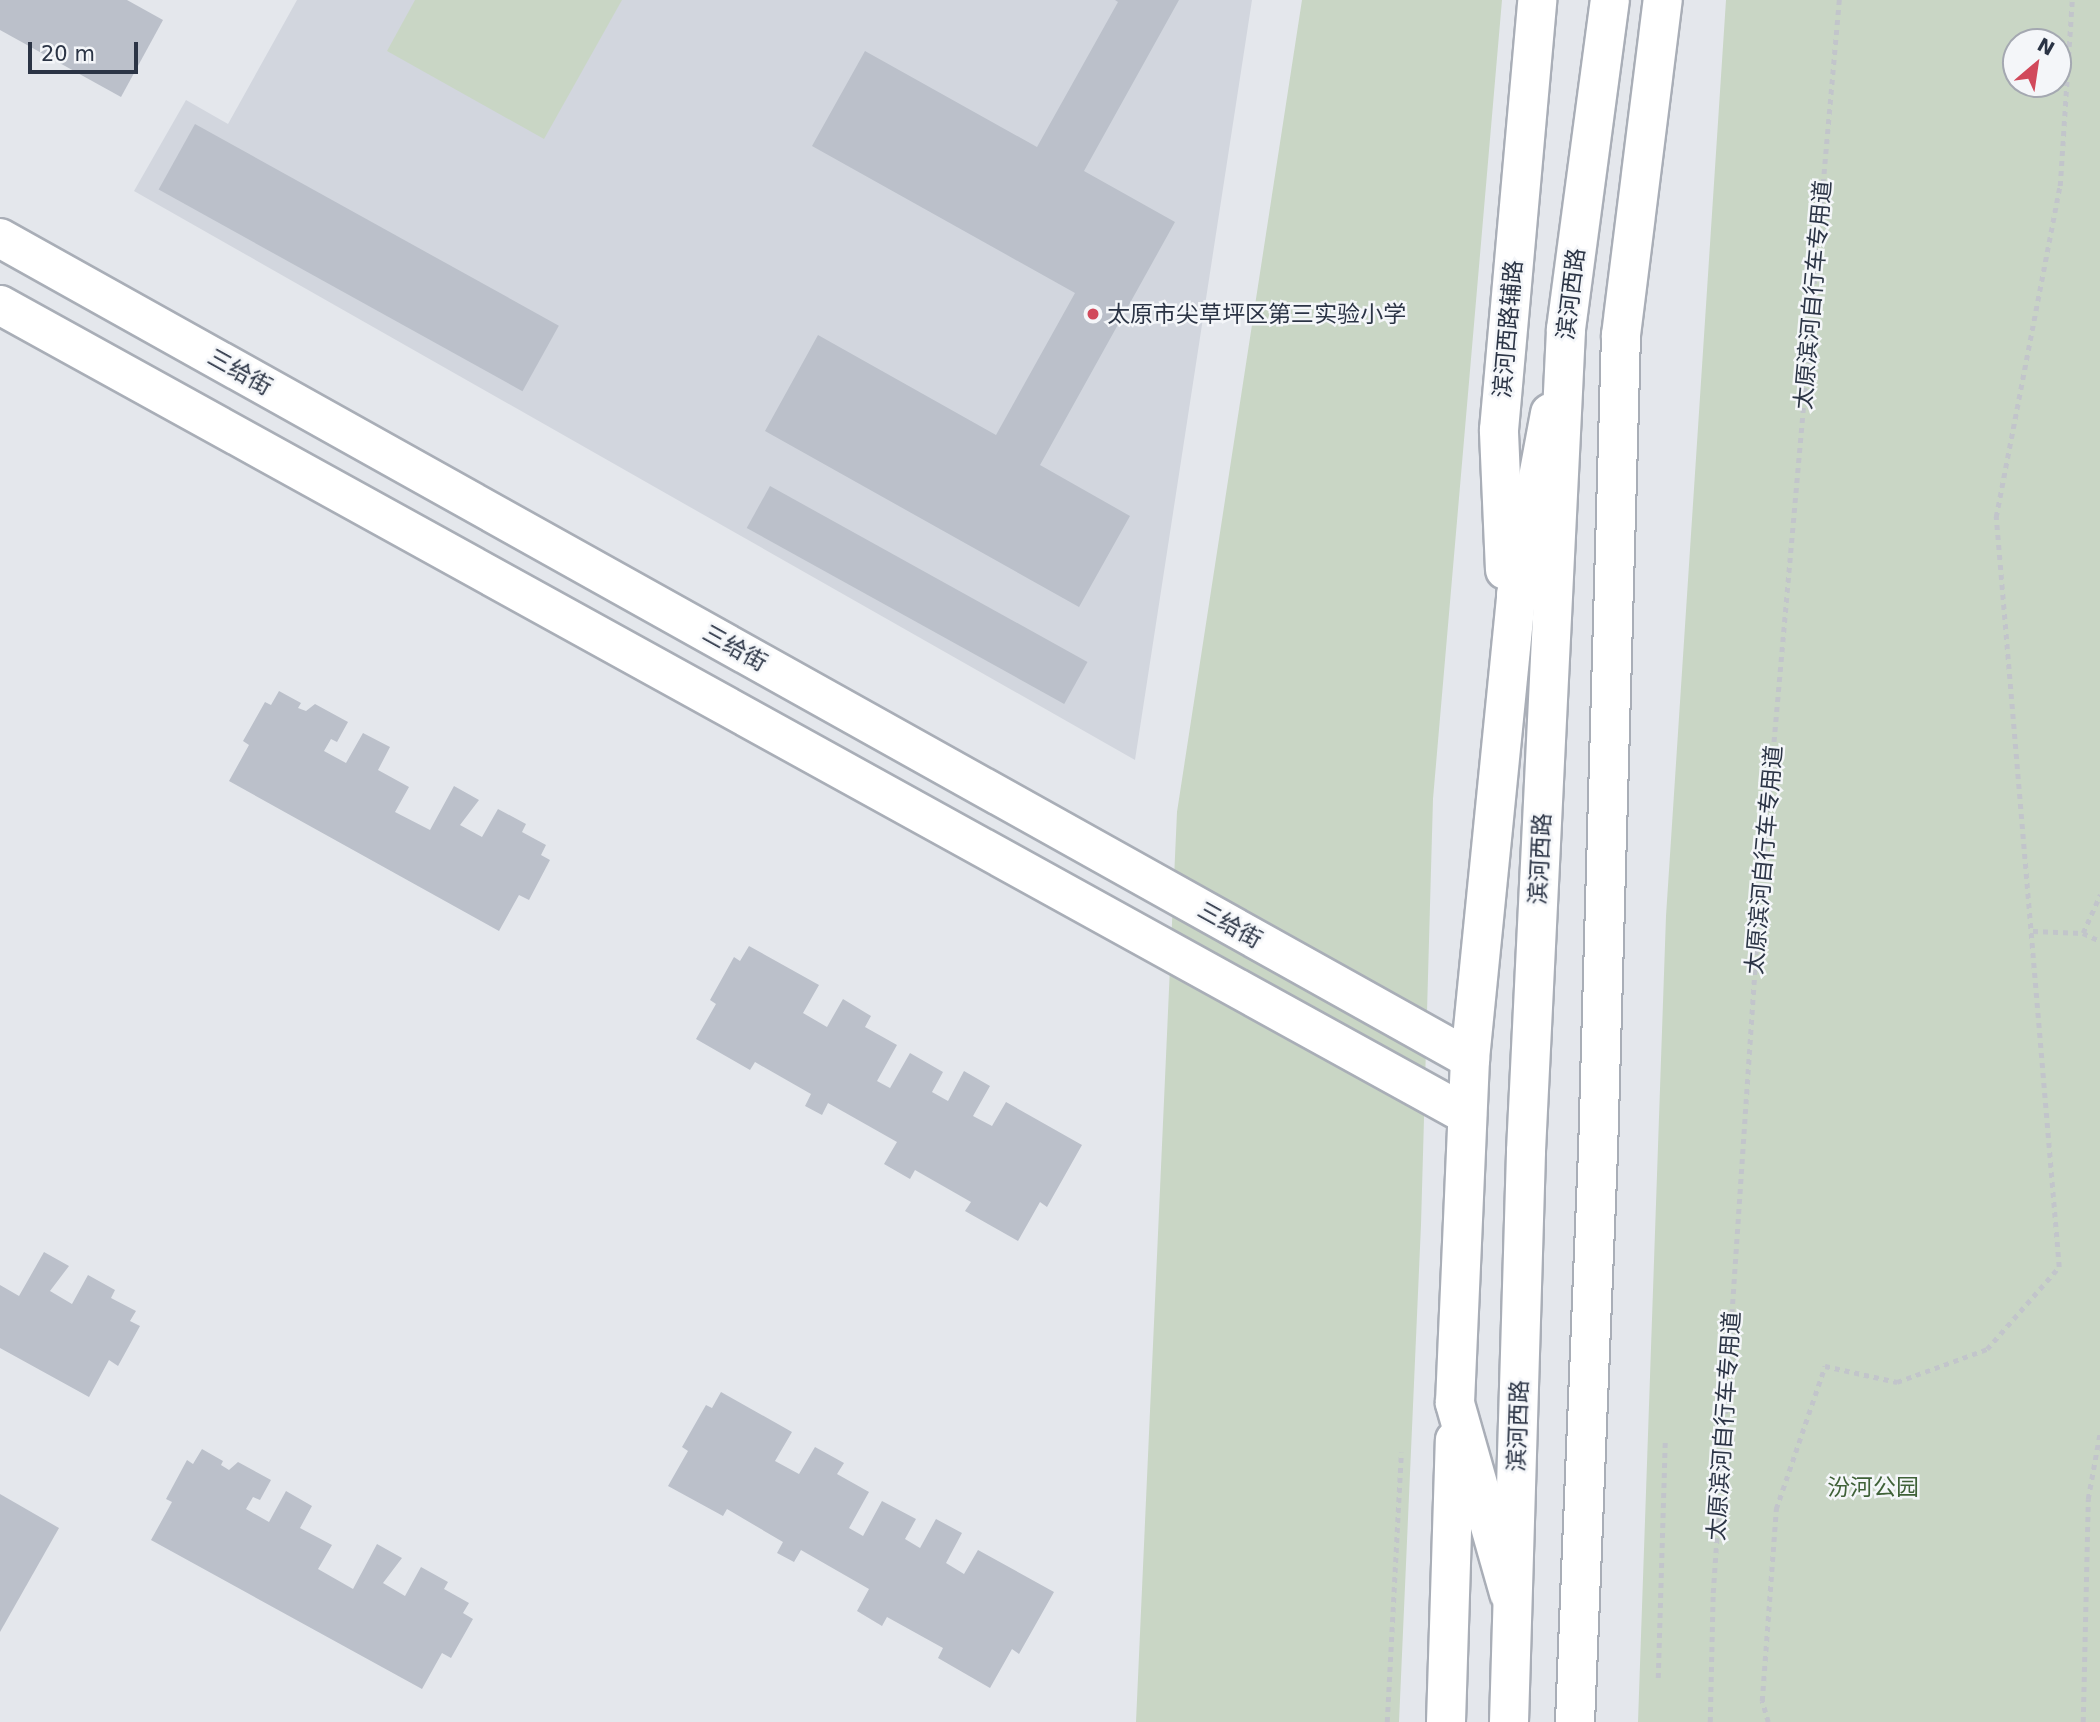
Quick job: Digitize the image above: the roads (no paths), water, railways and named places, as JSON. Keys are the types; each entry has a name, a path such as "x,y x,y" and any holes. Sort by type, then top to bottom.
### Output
{"main road":[{"name":"滨河西路辅路","path":"1510,658 1499,430 1537,0"},
{"name":"滨河西路","path":"1509,1722 1526,1151 1566,329 1610,0"},
{"path":"1575,1722 1598,1153 1621,335 1663,0"},
{"name":"三给街","path":"0,238 1470,1059"},
{"path":"0,305 1467,1115"},
{"path":"1446,1722 1455,1403 1470,1059 1516,595 1566,329"},
{"path":"1455,1403 1512,1604"}],"place":[{"name":"太原市尖草坪区第三实验小学","path":"1093,314"}],"park label":[{"name":"汾河公园","path":"1873,1487"}]}
